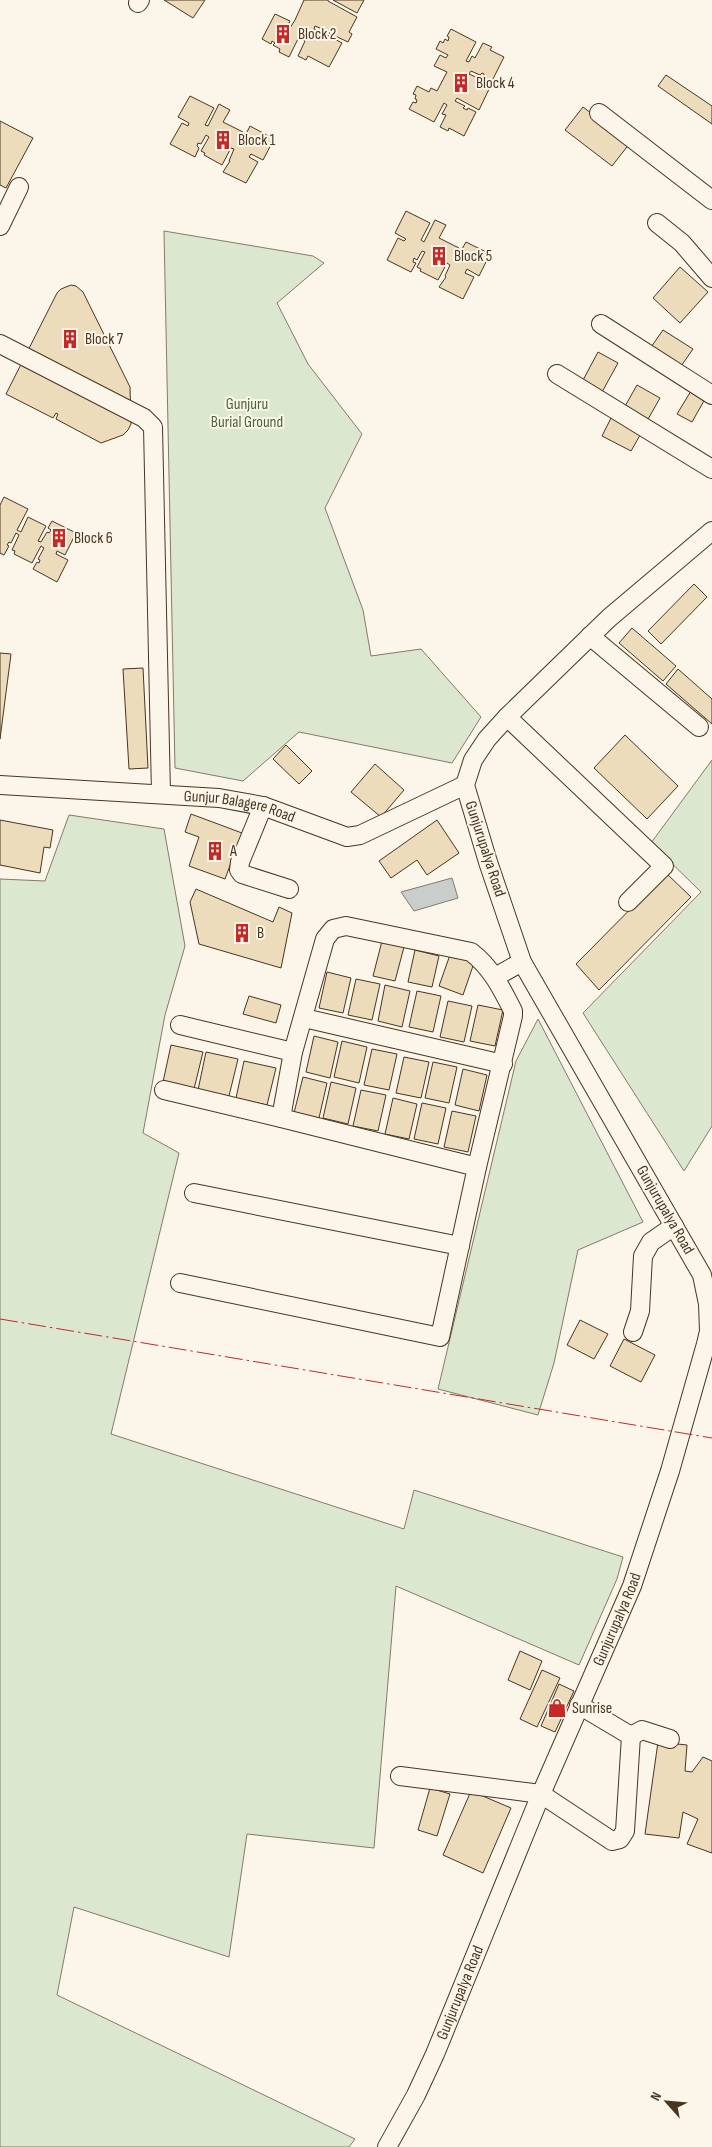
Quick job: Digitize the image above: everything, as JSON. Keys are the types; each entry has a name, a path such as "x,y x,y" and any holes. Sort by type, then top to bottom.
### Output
{"street":[{"path":"598,113 712,200"},
{"path":"0,226 19,187"},
{"path":"657,223 682,243 712,278"},
{"path":"601,324 712,395"},
{"path":"0,344 144,418 153,427 161,794"},
{"path":"558,374 712,469"},
{"name":"Gunjurupalya Road","path":"387,2147 416,2095 435,2054 541,1794 632,1586 670,1471 709,1331 708,1304 702,1275 522,962 464,785 473,760 487,738 507,717 590,636 712,531"},
{"path":"590,636 699,727"},
{"path":"507,717 664,866 628,902"},
{"name":"Gunjur Balagere Road","path":"0,785 218,798 263,806 347,837 360,835 464,785"},
{"path":"263,806 240,862 239,870 242,874 289,889"},
{"path":"180,1283 440,1337 477,1167 513,1016 513,1011 495,977 485,963 472,952 346,926 333,929 325,939 293,1052 281,1118"},
{"path":"495,977 522,962"},
{"path":"304,1018 503,1064"},
{"path":"180,1025 293,1052"},
{"path":"164,1090 477,1167"},
{"path":"194,1193 460,1246"},
{"path":"633,1332 640,1311 642,1256 651,1242 674,1226"},
{"path":"579,1705 632,1736"},
{"path":"632,1736 642,1730 670,1739"},
{"path":"400,1776 541,1794 612,1841 620,1839 625,1831 632,1736"}],"green space":[{"name":"Gunjuru Burial Ground","path":"164,231 313,256 324,263 277,303 308,364 362,434 325,508 363,610 371,656 421,649 481,717 452,763 299,732 243,781 175,768"},
{"path":"712,760 712,1126 684,1171 583,1013 701,892 651,843"},
{"path":"69,815 164,829 185,946 165,1015 143,1133 179,1153 111,1434 404,1529 414,1490 623,1557 617,1579 579,1665 396,1586 374,1848 247,1834 229,1957 74,1907 57,1995 355,2139 349,2147 0,2147 0,879 45,881"},
{"path":"538,1019 643,1222 578,1250 554,1363 538,1415 438,1389 516,1061"}],"shaded area":[{"path":"452,878 458,898 414,911 401,892"}],"building":[{"path":"164,0 205,0 193,18"},
{"name":"Block 2","path":"304,0 328,0 357,17 349,32 352,34 348,42 329,33 330,31 328,30 315,26 314,29 323,34 321,38 324,40 327,35 342,43 329,67 308,56 306,60 298,56 305,41 302,39 305,33 302,31 289,57 279,52 280,49 273,45 275,43 272,41 271,44 262,39 275,14 290,21 286,30 288,31"},
{"name":"Block 2","path":"333,0 364,0 357,13"},
{"name":"Block 4","path":"451,29 476,42 466,61 469,62 472,56 475,58 483,43 492,47 490,50 504,57 492,81 483,77 484,74 482,73 480,75 471,71 469,74 480,79 479,82 482,84 484,81 491,85 479,110 457,98 455,101 465,106 463,108 476,112 464,136 449,128 448,131 440,127 446,115 442,114 447,105 444,103 434,122 409,109 413,102 416,103 416,95 413,94 417,86 429,92 431,88 437,91 447,72 434,66 440,55 446,58 448,55 436,49 440,41 443,43 445,39 448,41 449,37 447,36"},
{"path":"666,75 712,106 712,124 658,86"},
{"name":"Block 1","path":"190,96 214,108 205,125 208,126 219,104 230,110 223,122 243,132 238,142 241,143 244,137 247,138 248,135 246,134 250,126 274,139 263,160 251,154 249,157 258,162 246,183 223,172 230,161 234,149 231,148 222,165 204,155 205,153 201,151 209,137 206,135 201,144 198,143 197,146 199,148 195,157 170,144 182,123 188,126 189,123 178,117"},
{"path":"583,107 630,143 612,166 565,130"},
{"path":"0,121 33,138 6,188 0,185"},
{"name":"Block 5","path":"406,211 430,223 421,240 424,242 435,220 446,225 439,238 459,248 454,257 457,259 461,252 463,254 465,250 462,249 466,242 490,254 479,276 467,269 465,273 474,277 463,299 439,287 446,277 450,265 447,263 438,280 420,271 421,269 417,267 425,252 422,251 417,260 414,258 413,262 416,263 411,272 387,260 398,238 404,241 406,239 395,233"},
{"path":"680,267 708,292 680,323 653,298"},
{"name":"Block 7","path":"71,285 76,286 83,292 130,387 131,424 128,430 123,435 101,443 56,419 58,414 56,413 53,418 6,394 57,293"},
{"path":"663,330 693,349 679,369 649,350"},
{"path":"598,352 618,363 602,392 582,382"},
{"path":"637,385 660,398 647,421 624,408"},
{"path":"691,391 705,399 692,422 677,414"},
{"path":"613,414 643,430 631,451 602,436"},
{"name":"Block 6","path":"4,497 28,509 17,530 21,532 28,517 46,526 38,541 41,542 47,532 49,533 51,530 48,528 52,521 76,533 65,555 57,551 56,554 68,560 57,582 33,569 37,562 39,563 40,560 38,559 44,548 41,546 32,563 14,554 15,551 12,550 19,535 16,533 11,543 9,542 7,545 9,546 4,555 0,553 0,505"},
{"path":"694,584 707,597 661,644 648,631"},
{"path":"632,628 676,666 663,681 619,643"},
{"path":"0,653 11,654 0,739"},
{"path":"143,668 148,768 129,769 123,669"},
{"path":"678,669 712,699 712,724 666,684"},
{"path":"625,735 678,786 647,819 594,768"},
{"path":"286,745 312,771 299,784 273,759"},
{"path":"375,764 404,790 381,817 351,792"},
{"name":"A","path":"191,814 242,833 225,879 189,866 199,837 185,832"},
{"path":"0,820 53,830 50,848 44,847 40,873 0,865"},
{"path":"437,820 459,853 427,875 417,860 391,878 379,861"},
{"path":"666,873 691,897 599,990 576,964"},
{"name":"B","path":"196,889 273,922 279,907 292,913 281,968 199,944 190,902"},
{"path":"382,941 404,947 395,981 373,976"},
{"path":"415,950 439,956 432,987 408,982"},
{"path":"451,952 475,960 463,995 439,986"},
{"path":"327,972 351,978 343,1013 319,1008"},
{"path":"356,979 380,984 372,1020 348,1015"},
{"path":"385,985 410,991 402,1027 378,1021"},
{"path":"417,991 441,996 433,1032 409,1027"},
{"path":"249,996 281,1005 276,1023 243,1014"},
{"path":"448,1001 472,1006 464,1042 440,1037"},
{"path":"478,1005 503,1010 495,1046 470,1041"},
{"path":"314,1036 338,1042 330,1078 306,1072"},
{"path":"342,1041 367,1047 359,1083 334,1077"},
{"path":"171,1045 203,1052 194,1089 163,1082"},
{"path":"372,1049 397,1054 389,1090 364,1085"},
{"path":"206,1052 238,1059 229,1096 198,1090"},
{"path":"404,1057 429,1062 421,1098 396,1093"},
{"path":"244,1061 276,1068 267,1105 236,1098"},
{"path":"433,1062 457,1067 449,1103 425,1098"},
{"path":"463,1069 487,1075 479,1111 455,1105"},
{"path":"303,1077 327,1083 319,1118 294,1113"},
{"path":"331,1082 356,1088 348,1124 323,1118"},
{"path":"361,1090 386,1095 378,1131 353,1126"},
{"path":"393,1098 417,1104 409,1139 385,1134"},
{"path":"422,1103 446,1108 438,1144 414,1139"},
{"path":"452,1111 476,1116 468,1152 444,1147"},
{"path":"580,1320 608,1334 594,1359 567,1345"},
{"path":"624,1339 655,1355 641,1382 610,1366"},
{"path":"520,1651 542,1661 530,1690 508,1680"},
{"path":"542,1670 560,1678 537,1727 520,1719"},
{"name":"Sunrise","path":"559,1684 574,1691 555,1732 541,1726"},
{"path":"658,1742 687,1745 685,1771 692,1772 703,1757 712,1761 712,1853 687,1844 698,1819 683,1812 679,1838 645,1834"},
{"path":"430,1788 450,1794 437,1836 418,1830"},
{"path":"471,1791 511,1808 483,1873 443,1855"}],"power":[{"path":"0,1319 712,1438"}],"place":[{"name":"Block 2","path":"283,34"},
{"name":"Block 4","path":"461,83"},
{"name":"Block 1","path":"223,140"},
{"name":"Block 5","path":"439,256"},
{"name":"Block 7","path":"70,339"},
{"name":"Block 6","path":"59,538"},
{"name":"A","path":"215,851"},
{"name":"B","path":"242,933"},
{"name":"Sunrise","path":"557,1708"}]}
